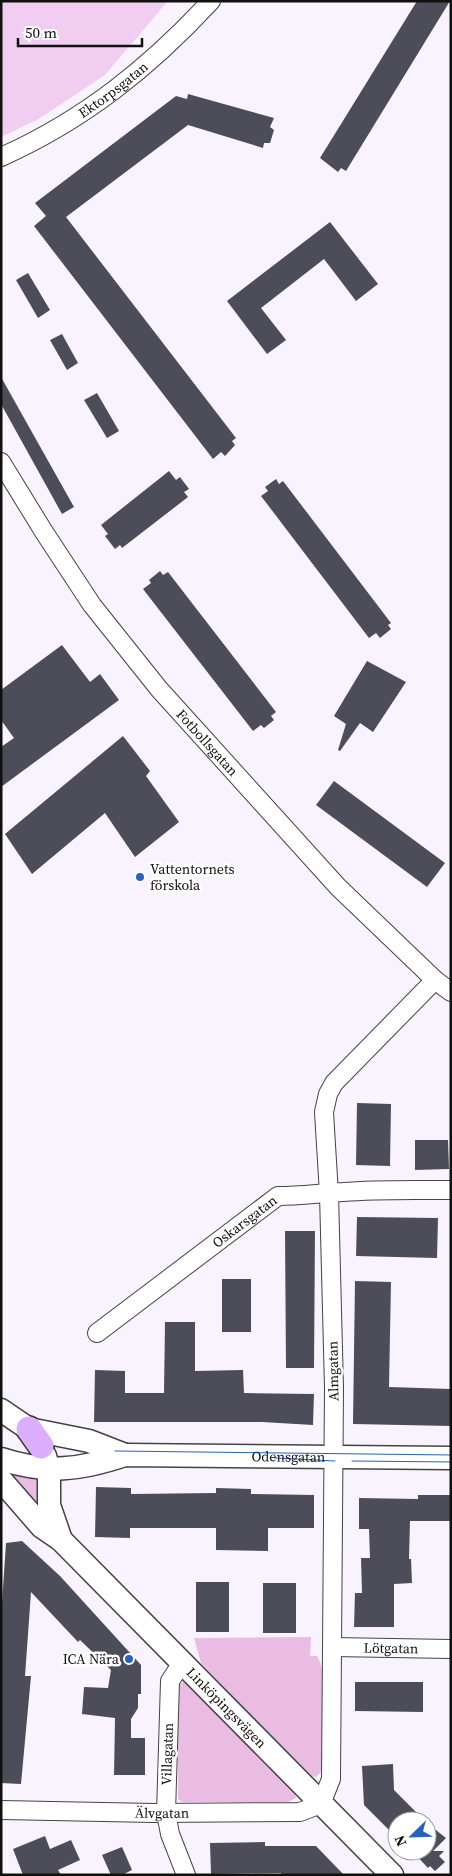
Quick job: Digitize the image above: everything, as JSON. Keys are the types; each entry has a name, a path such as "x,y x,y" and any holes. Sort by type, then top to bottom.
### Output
{"street":[{"name":"Ektorpsgatan","path":"1,156 29,144 88,111 149,63 211,1"},
{"name":"Fotbollsgatan","path":"1,462 92,605 159,689 338,887 435,980 451,992"},
{"name":"Almgatan","path":"321,1804 331,1779 334,1388 329,1194 324,1112 328,1094 346,1070 435,980"},
{"name":"Oskarsgatan","path":"97,1333 278,1196 398,1190 451,1190"},
{"path":"1,1410 35,1437"},
{"name":"Odensgatan","path":"35,1437 89,1441 125,1455"},
{"name":"Linköpingsvägen","path":"35,1437 49,1470 49,1505 62,1540"},
{"name":"Odensgatan","path":"1,1459 49,1470 88,1466 125,1455 451,1458"},
{"name":"Linköpingsvägen","path":"1,1480 42,1527 62,1540 392,1875"},
{"name":"Lötgatan","path":"332,1647 451,1649"},
{"name":"Villagatan","path":"182,1663 170,1681 166,1813 170,1834 186,1875"},
{"name":"Älvgatan","path":"1,1810 166,1813 300,1812 321,1804"}],"shaded area":[{"path":"1,1 168,1 105,75 37,120 1,137"},
{"path":"7,1469 40,1475 39,1504 36,1505 7,1477"},
{"path":"311,1637 310,1656 317,1656 321,1665 325,1694 322,1771 316,1777 308,1776 201,1663 194,1638"},
{"path":"184,1682 295,1792 296,1798 288,1802 182,1802 178,1799 178,1690 180,1684"}],"building":[{"path":"417,1 450,1 346,171 341,168 338,172 320,158"},
{"path":"188,94 274,118 270,127 274,130 270,143 264,143 263,148 188,125 66,217 236,438 232,441 235,445 225,456 221,452 213,459 34,226 46,216 35,203 176,96 187,99"},
{"path":"330,222 378,284 356,301 324,259 261,308 286,340 267,354 227,301"},
{"path":"28,273 50,310 38,318 16,280"},
{"path":"62,334 78,363 67,370 50,340"},
{"path":"1,377 74,507 62,514 1,404"},
{"path":"97,393 119,431 107,438 84,400"},
{"path":"169,471 176,480 180,477 189,489 184,492 188,497 122,548 120,545 115,549 105,536 108,534 101,525"},
{"path":"276,479 279,484 283,481 391,623 388,625 391,629 380,638 376,633 369,638 261,496 268,491 265,487"},
{"path":"160,571 163,575 168,572 276,712 271,716 274,720 264,728 261,725 253,731 143,589 151,583 149,580"},
{"path":"62,645 90,682 100,674 119,700 1,787 1,747 14,738 1,720 1,690"},
{"path":"367,661 406,682 373,732 360,723 340,751 338,750 346,724 334,716"},
{"name":"Vattentornets förskola","path":"123,736 150,771 146,776 179,822 135,857 105,813 32,874 5,834"},
{"path":"334,781 445,863 427,887 316,805"},
{"path":"357,1103 391,1104 390,1166 356,1165"},
{"path":"415,1140 448,1140 449,1169 415,1170"},
{"path":"357,1217 438,1218 437,1258 356,1256"},
{"path":"285,1231 315,1231 314,1368 286,1368"},
{"path":"222,1279 251,1279 251,1332 222,1332"},
{"path":"355,1281 391,1282 389,1387 451,1389 451,1426 353,1424"},
{"path":"165,1322 195,1322 195,1371 243,1370 244,1393 314,1394 313,1425 262,1422 94,1422 95,1370 125,1371 125,1393 164,1393"},
{"path":"96,1487 131,1488 131,1494 216,1493 216,1488 251,1489 251,1494 314,1495 314,1528 268,1528 268,1551 216,1550 216,1528 130,1528 130,1538 95,1537"},
{"path":"418,1495 451,1495 451,1521 410,1521 409,1559 411,1559 412,1583 394,1584 394,1627 354,1627 355,1593 362,1593 361,1558 370,1558 369,1529 359,1529 359,1498 418,1499"},
{"path":"22,1541 60,1576 141,1665 141,1694 138,1694 138,1708 131,1719 131,1738 145,1738 145,1775 114,1775 115,1718 82,1714 84,1687 108,1688 111,1670 80,1640 78,1642 31,1592 25,1676 31,1676 21,1784 1,1783 1,1618 6,1543"},
{"path":"196,1582 229,1582 229,1632 196,1632"},
{"path":"263,1583 296,1583 296,1633 263,1633"},
{"path":"355,1682 423,1682 423,1712 355,1711"},
{"path":"393,1764 394,1790 415,1811 387,1811 387,1828 364,1805 362,1766"},
{"path":"437,1831 446,1838 437,1847"},
{"path":"45,1836 50,1849 71,1840 80,1860 58,1870 61,1875 23,1875 13,1849"},
{"path":"265,1842 265,1846 316,1846 344,1875 281,1875 281,1873 211,1874 210,1843"},
{"path":"122,1847 132,1870 122,1875 111,1875 102,1855"},
{"path":"437,1851 444,1851 439,1856 445,1862 435,1871 430,1866 428,1868 421,1861 437,1861"}],"tram line":[{"path":"115,1451 451,1455"},
{"path":"275,1458 335,1461"},
{"path":"352,1461 451,1462"}],"place":[{"name":"Vattentornets förskola","path":"140,877"},
{"name":"ICA Nära","path":"129,1659"}]}
